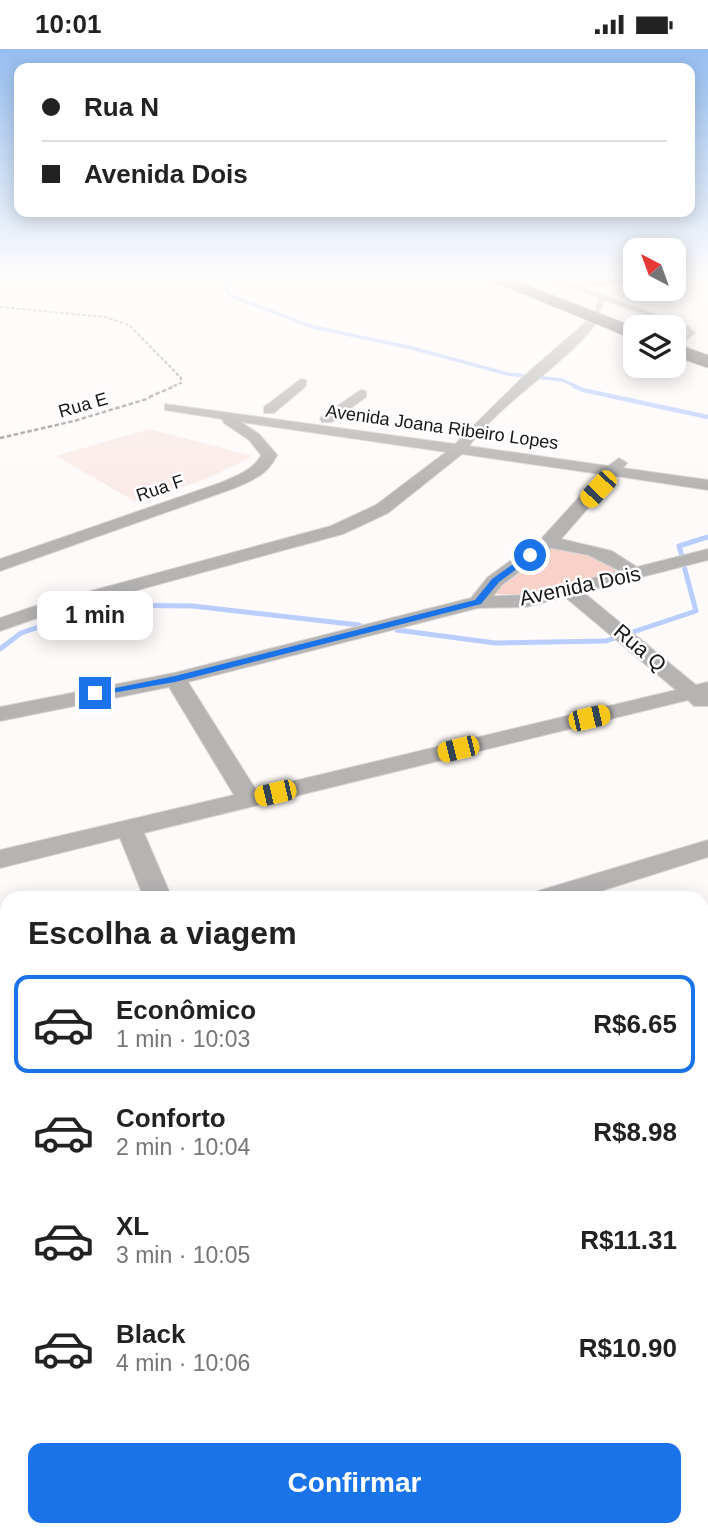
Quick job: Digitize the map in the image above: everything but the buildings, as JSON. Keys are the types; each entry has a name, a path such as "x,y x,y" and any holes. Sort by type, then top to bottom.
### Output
{"highway":[{"path":"686,353 708,362"}],"street":[{"path":"0,625 39,611 337,530 382,509 462,445 565,348"},
{"name":"Avenida Joana Ribeiro Lopes","path":"301,383 270,410 462,445"},
{"path":"327,419 361,394"},
{"name":"Avenida Joana Ribeiro Lopes","path":"170,407 708,477"},
{"name":"Rua F","path":"0,565 226,486 255,473 266,465 269,455 254,437 232,424 230,416"},
{"path":"478,602 495,580 548,542 616,467"},
{"name":"Avenida Joana Ribeiro Lopes","path":"616,467 708,485"},
{"path":"548,542 579,547 613,558 625,564 635,575"},
{"name":"Avenida Dois","path":"0,714 175,679 478,602 526,601 708,554"},
{"name":"Rua Q","path":"570,591 703,696"},
{"path":"175,679 249,799"},
{"path":"0,859 249,799 703,696"},
{"path":"128,828 155,891"},
{"path":"573,891 701,855"}],"path":[{"name":"Rua E","path":"0,438 74,421 172,389 181,383 181,378 152,348"},
{"path":"149,397 170,407"}],"shaded area":[{"path":"149,429 253,456 206,479 136,502 56,456"},
{"path":"554,547 614,561 626,574 528,595 497,594 497,590"}],"waterway":[{"path":"413,348 508,374 562,380 578,387"},
{"path":"574,386 708,417"},
{"path":"682,556 679,546 708,537"},
{"path":"397,630 495,643 606,641 696,611 684,566"},
{"path":"0,649 21,633 104,605 193,606 359,625"}],"route":[{"path":"95,693 175,679 478,602 495,580 530,555"}]}
